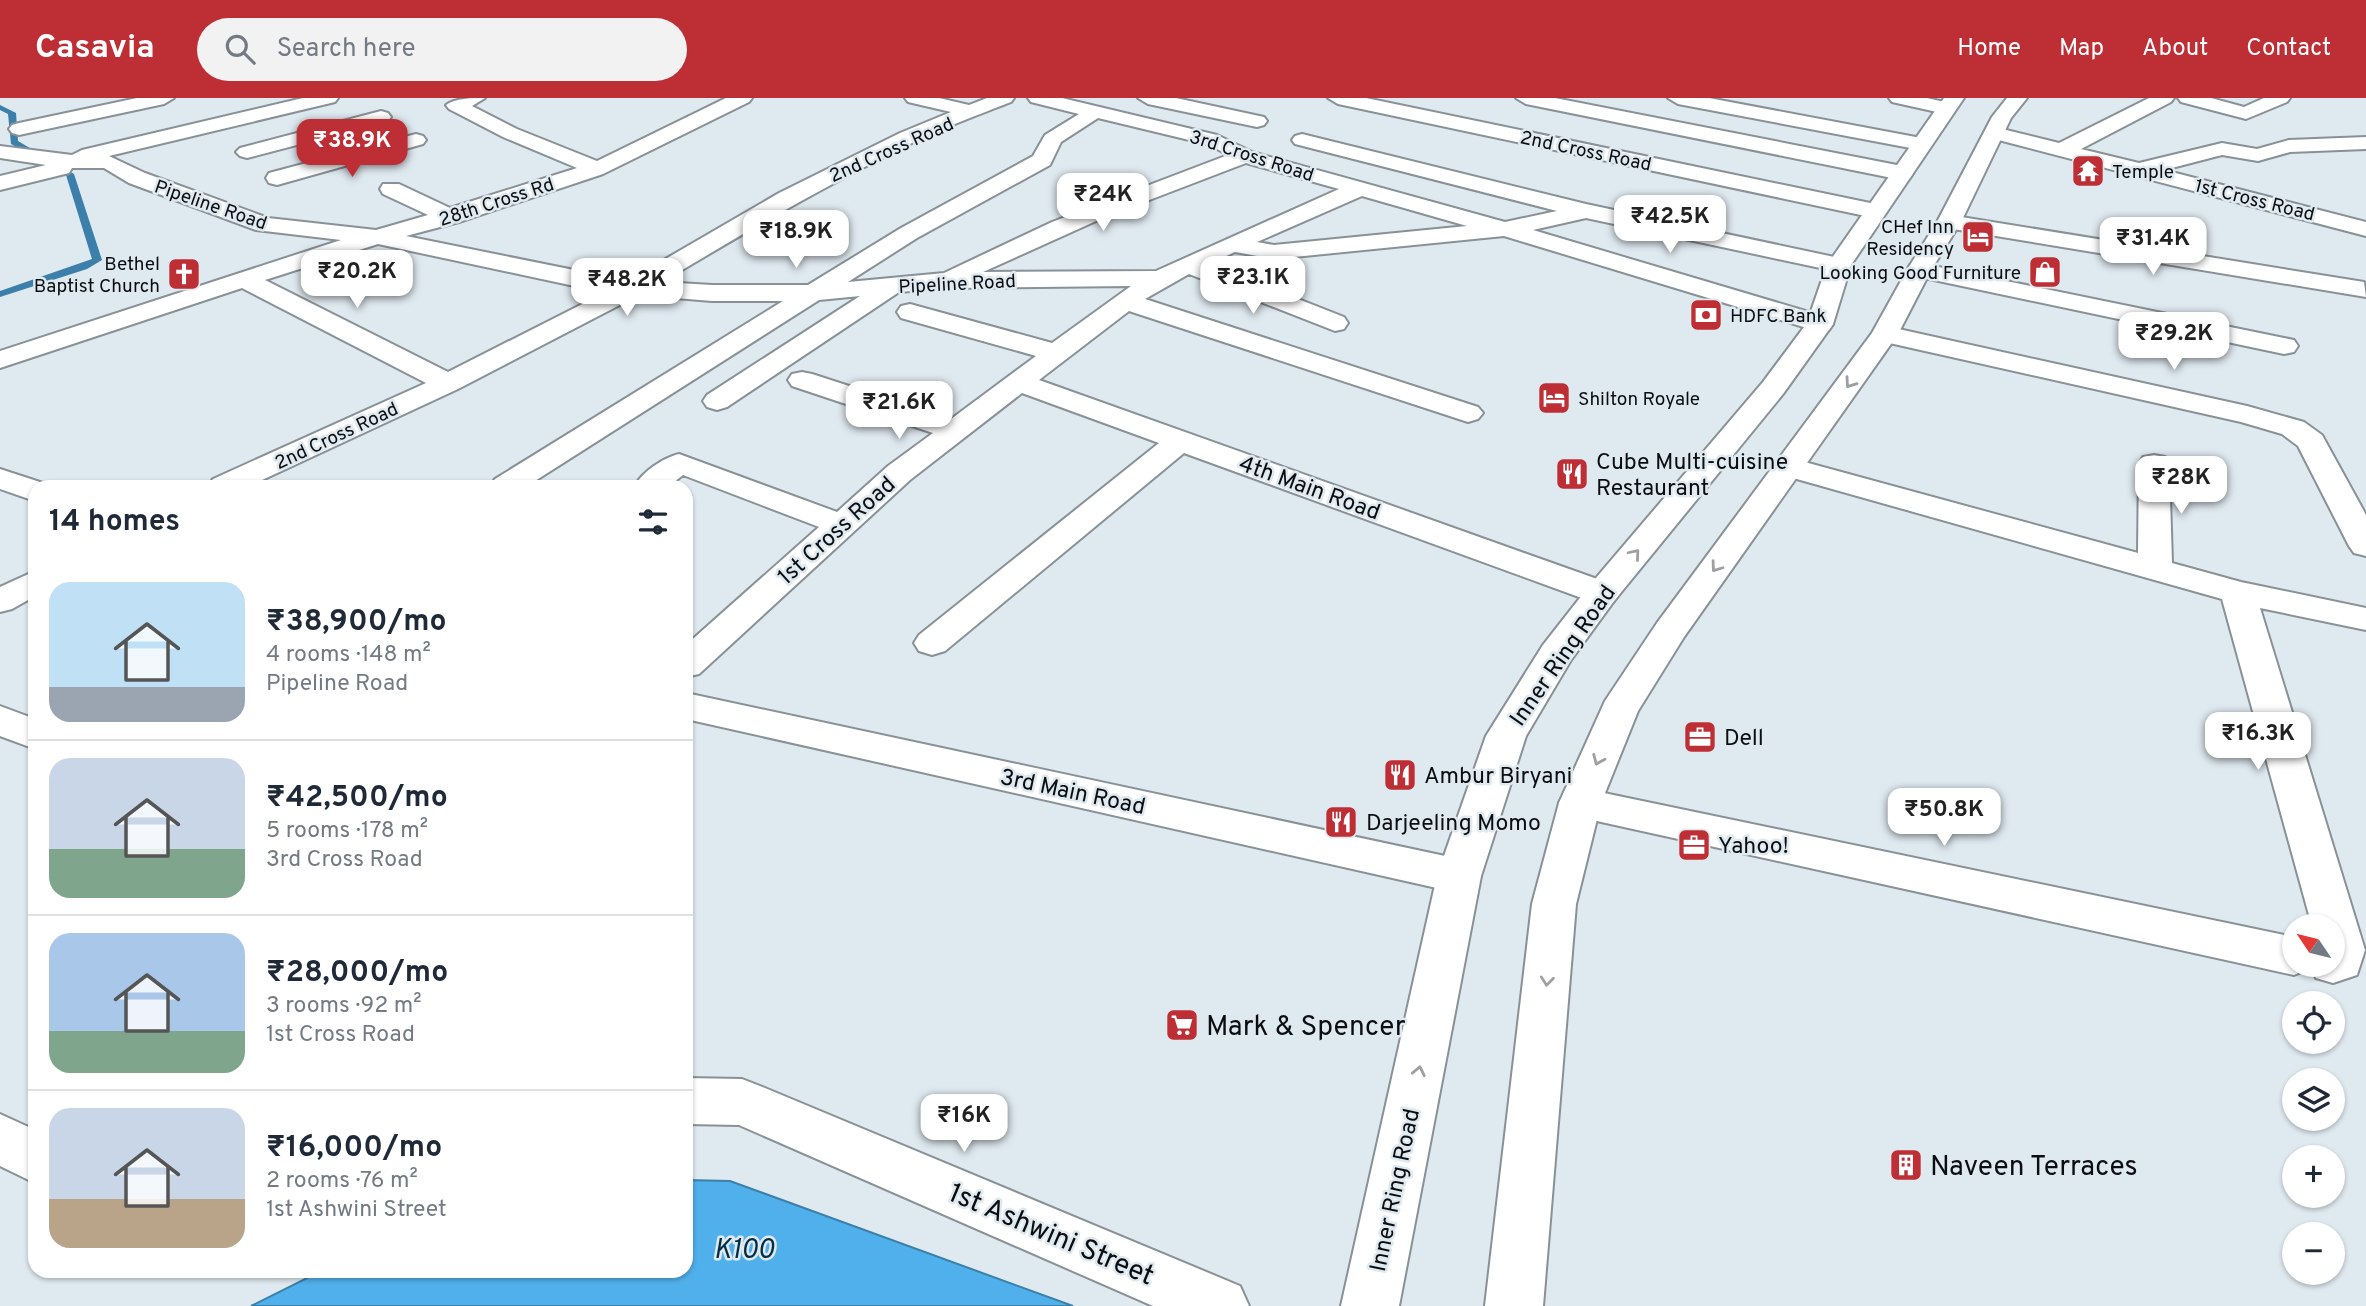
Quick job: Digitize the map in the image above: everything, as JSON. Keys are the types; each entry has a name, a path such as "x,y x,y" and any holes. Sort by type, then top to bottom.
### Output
{"street":[{"path":"19,129 164,98"},
{"path":"0,183 72,162 328,98"},
{"name":"28th Cross Rd","path":"0,360 244,279 451,217 596,168 652,144 686,122 742,98"},
{"path":"915,98 973,112"},
{"name":"2nd Cross Road","path":"237,480 448,383 635,287 787,198 907,137 1004,98"},
{"name":"3rd Cross Road","path":"1038,98 1081,105 1217,141 1245,156 1505,229 1820,324"},
{"path":"1148,98 1257,121"},
{"name":"2nd Cross Road","path":"1338,98 1875,211"},
{"path":"1525,98 1902,173"},
{"path":"1678,98 1921,144"},
{"path":"1899,98 1950,103"},
{"path":"1514,1306 1554,904 1580,803 1619,710 1670,631 1885,334 1919,270 1949,222 2001,117 2017,98"},
{"path":"2062,150 2164,98"},
{"path":"2188,98 2246,113 2280,98"},
{"name":"Inner Ring Road","path":"1370,1306 1459,876 1506,736 1556,654 1602,593 1773,388 1820,324 1839,265 1950,103"},
{"path":"277,178 424,145 393,120 361,104"},
{"path":"458,104 510,133 596,168"},
{"path":"516,480 909,233 1042,160 1052,139 1081,105"},
{"path":"247,152 393,120"},
{"name":"1st Cross Road","path":"1994,134 2366,229"},
{"path":"1301,139 1586,211 1839,265"},
{"path":"2140,170 2221,149 2258,155 2289,146 2366,143"},
{"path":"1571,167 1592,151"},
{"name":"Pipeline Road","path":"0,152 72,162 108,162 137,178 264,225 378,237 579,279 712,293 816,293 948,280 1160,278 1361,188"},
{"path":"948,280 996,255 1084,217 1245,156"},
{"path":"1530,197 1551,182"},
{"path":"391,189 451,217"},
{"path":"2333,219 2366,205"},
{"path":"1231,244 1274,252 1505,229 1586,211"},
{"path":"1949,222 2364,290"},
{"path":"1189,265 1335,323"},
{"path":"1919,270 2284,346"},
{"name":"1st Cross Road","path":"693,660 899,474 1125,300 1160,278"},
{"path":"244,279 448,383"},
{"path":"717,401 893,286"},
{"path":"1125,300 1468,412"},
{"path":"910,312 1056,354"},
{"path":"1885,334 2247,415 2293,428 2311,441 2366,546"},
{"path":"802,380 954,430"},
{"name":"4th Main Road","path":"1018,382 1602,593"},
{"path":"932,643 1180,441"},
{"path":"658,480 679,463 842,525"},
{"path":"2154,464 2155,568"},
{"path":"1790,467 2238,592 2366,619"},
{"path":"0,478 28,488"},
{"path":"0,601 28,586"},
{"path":"2238,592 2332,914"},
{"name":"3rd Main Road","path":"693,708 1459,876"},
{"path":"0,720 28,732"},
{"path":"1580,803 2282,953"},
{"name":"1st Ashwini Street","path":"693,1101 742,1101 1220,1306"},
{"path":"0,1138 28,1154"}],"water":[{"name":"K100","path":"693,1180 730,1181 1073,1306 251,1306 307,1278 693,1278"}],"waterway":[{"path":"0,107 12,113 14,142 70,174 97,260 0,294"}],"place":[{"name":"Temple","path":"2088,171"},
{"name":"CHef Inn Residency","path":"1978,237"},
{"name":"Looking Good Furniture","path":"2045,272"},
{"name":"Bethel Baptist Church","path":"184,274"},
{"name":"HDFC Bank","path":"1706,315"},
{"name":"Shilton Royale","path":"1554,398"},
{"name":"Cube Multi-cuisine Restaurant","path":"1572,474"},
{"name":"Dell","path":"1700,737"},
{"name":"Ambur Biryani","path":"1400,775"},
{"name":"Darjeeling Momo","path":"1341,822"},
{"name":"Yahoo!","path":"1694,845"},
{"name":"Mark & Spencer","path":"1182,1025"},
{"name":"Naveen Terraces","path":"1906,1165"}]}
